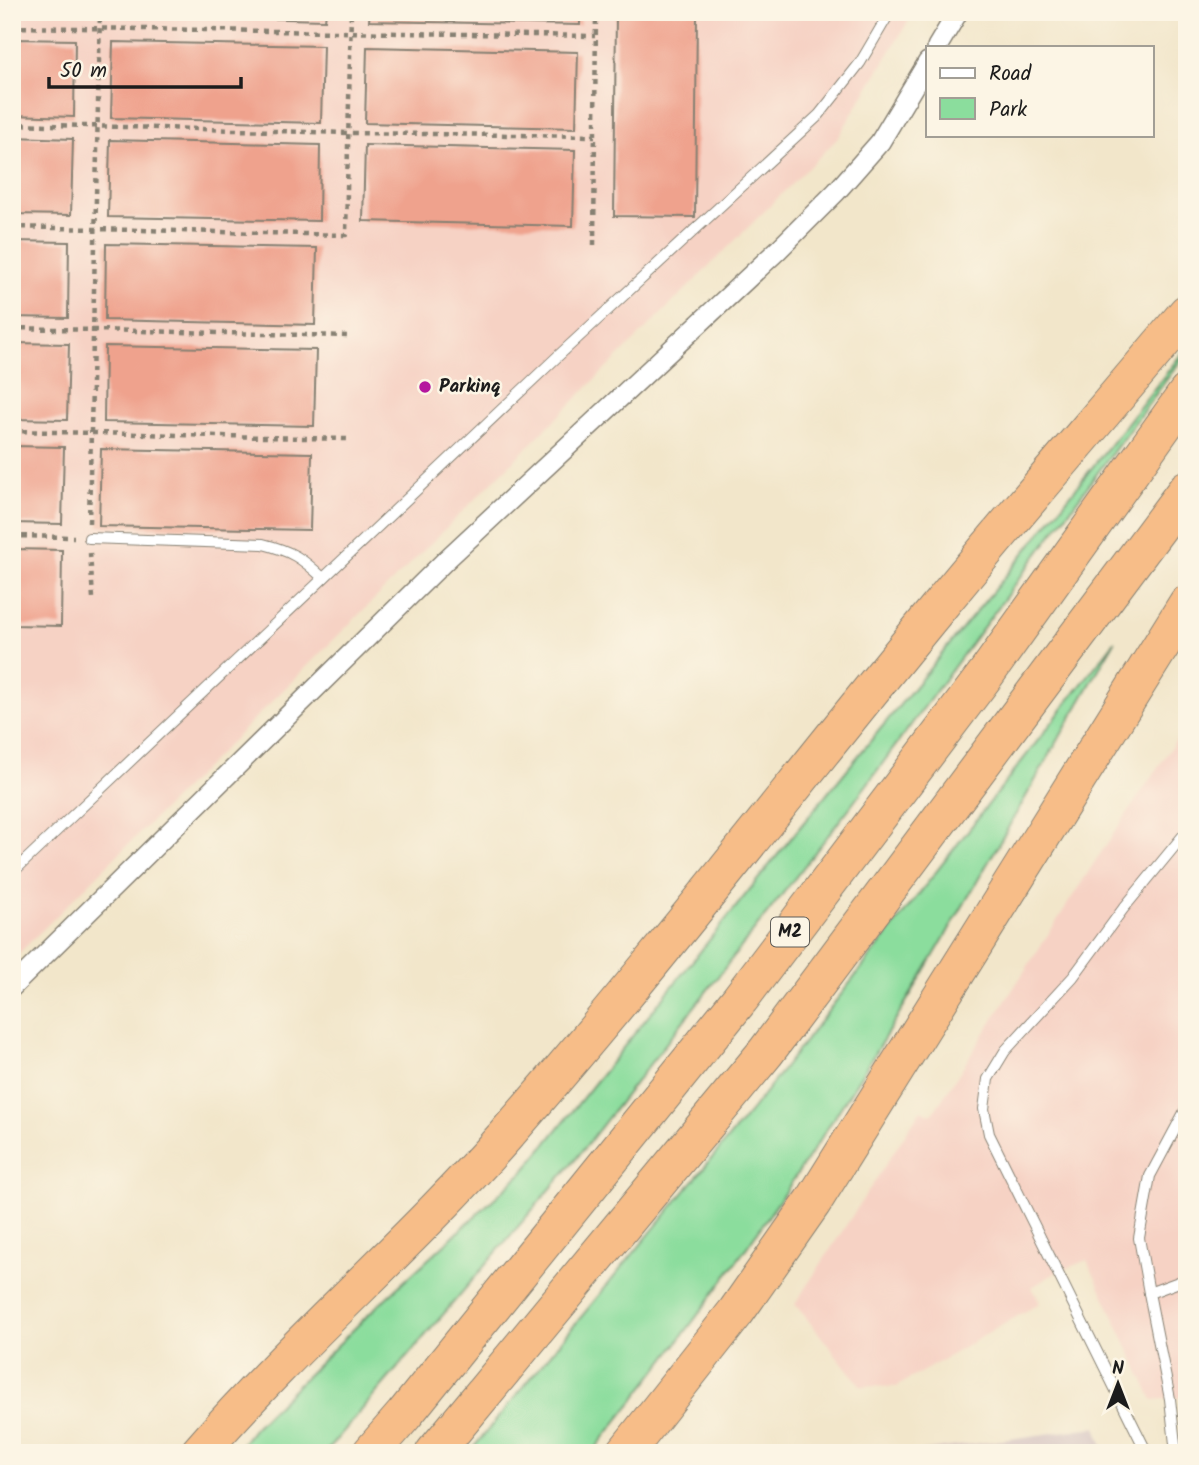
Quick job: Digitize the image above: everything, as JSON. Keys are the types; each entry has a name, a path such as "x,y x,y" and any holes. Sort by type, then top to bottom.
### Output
{"highway":[{"path":"200,1453 258,1387 501,1141 583,1046 939,607 1187,313"},
{"name":"M2","path":"371,1453 740,999 986,674 1187,393"},
{"name":"M2","path":"434,1453 765,1052 1187,489"},
{"path":"625,1453 736,1312 813,1202 1187,604"}],"street":[{"path":"938,46 958,12"},
{"path":"12,987 447,559 826,202 880,142 926,65"}],"lane":[{"path":"12,873 557,357 819,115 860,63 890,12"},
{"path":"89,538 263,544 289,551 305,561 323,578"},
{"path":"1147,1453 989,1134 984,1109 988,1079 1005,1051 1073,977 1123,909 1187,831"},
{"path":"1176,1453 1170,1399 1139,1238 1150,1176 1187,1107"},
{"path":"1149,1293 1187,1279"}],"path":[{"path":"93,598 89,538 100,12"},
{"path":"12,227 346,235 351,12"},
{"path":"594,245 596,12"},
{"path":"12,27 595,36"},
{"path":"12,124 595,136"},
{"path":"12,328 348,335"},
{"path":"12,431 347,439"},
{"path":"12,536 89,538"}],"shaded area":[{"path":"12,12 914,12 837,139 12,960"},
{"path":"1187,724 1187,1397 1153,1400 1087,1260 1057,1272 1032,1287 1040,1303 896,1387 861,1386 795,1304 921,1110 932,1115"},
{"path":"1096,1427 1105,1453 908,1453"}],"green space":[{"path":"1187,347 1187,352 851,806 575,1160 325,1453 235,1453 254,1428 373,1310 525,1170 1035,540"},
{"path":"1115,641 907,1001 818,1142 707,1303 592,1453 469,1453 750,1112"}],"building":[{"path":"115,12 326,12 325,20 115,15"},
{"path":"370,12 580,12 580,25 369,21"},
{"path":"616,12 697,12 695,217 614,216"},
{"path":"12,39 75,40 74,117 12,115"},
{"path":"113,42 323,46 321,123 111,118"},
{"path":"367,47 578,52 576,128 365,123"},
{"path":"12,137 73,139 71,215 12,214"},
{"path":"110,140 320,145 319,221 108,217"},
{"path":"365,145 575,150 573,226 363,221"},
{"path":"12,241 69,242 68,318 12,317"},
{"path":"106,244 317,248 315,325 105,320"},
{"path":"12,343 69,344 67,420 12,419"},
{"path":"105,346 316,350 314,426 104,422"},
{"path":"12,446 64,447 62,524 12,523"},
{"path":"101,449 312,453 310,530 99,526"},
{"path":"12,549 62,550 61,626 12,625"}],"place":[{"name":"Parkinq","path":"425,387"}]}
